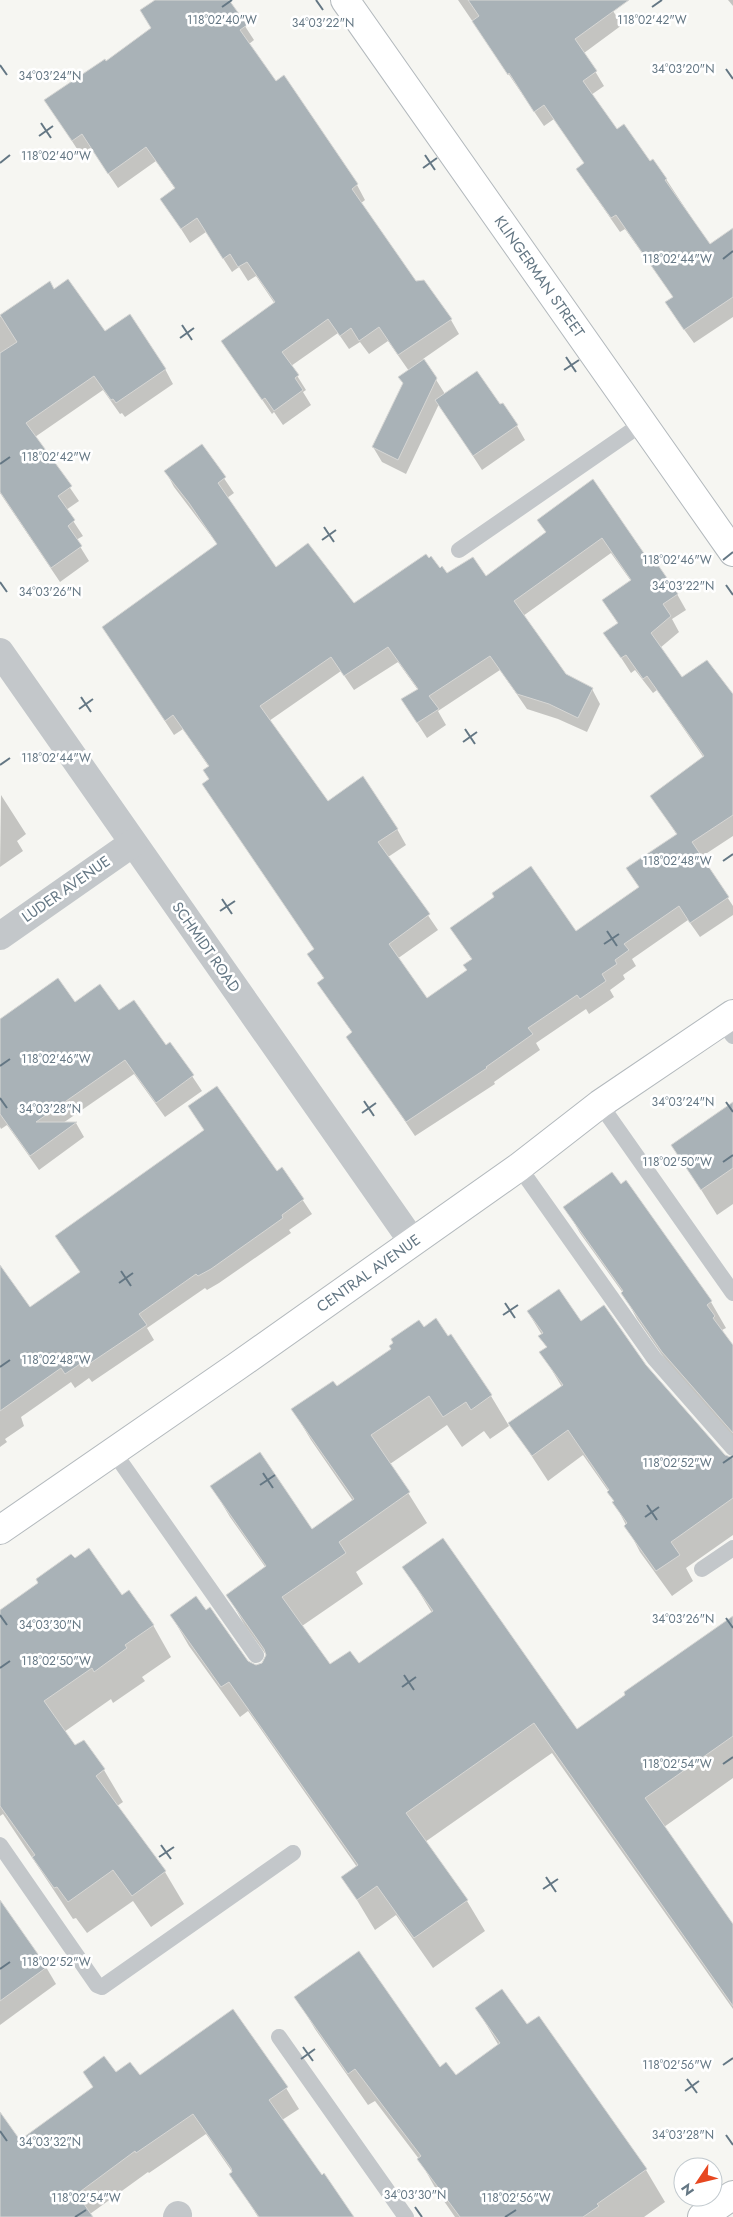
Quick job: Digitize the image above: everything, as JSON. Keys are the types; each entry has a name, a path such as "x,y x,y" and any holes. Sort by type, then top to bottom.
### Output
{"street":[{"name":"KLINGERMAN STREET","path":"345,0 733,552"},
{"name":"SCHMIDT ROAD","path":"0,652 412,1242"},
{"name":"LUDER AVENUE","path":"0,936 133,843"},
{"name":"CENTRAL AVENUE","path":"0,1530 236,1367 519,1167 600,1104 730,1023"},
{"path":"702,2217 733,2195"}],"lane":[{"path":"459,550 643,423"},
{"path":"600,1104 733,1293"},
{"path":"519,1167 654,1358 733,1448"},
{"path":"113,1451 256,1655"},
{"path":"702,1569 733,1548"},
{"path":"0,1844 97,1985 102,1987 293,1852"},
{"path":"278,2037 406,2217"}],"building":[{"path":"155,0 229,0 247,25 240,30 276,81 284,75 358,184 352,189 416,281 424,280 452,319 398,355 379,327 359,341 351,328 340,336 328,319 282,352 299,375 295,378 303,390 274,411 265,398 262,400 221,341 275,302 247,262 238,267 230,254 223,259 197,218 181,229 160,199 175,188 146,147 108,174 82,134 72,141 44,100 105,59 106,61 151,28 140,10"},
{"path":"468,0 629,0 575,39 597,71 583,81 617,129 624,124 650,161 653,159 667,179 665,180 710,244 733,228 733,297 684,330 665,302 673,297 616,215 611,218 576,169 584,163 544,105 534,112 509,73 508,75 472,21 479,16"},
{"path":"68,279 105,331 130,314 166,369 116,403 113,399 111,400 94,376 26,423 72,486 58,496 75,520 68,526 82,546 51,568 0,492 0,353 17,342 0,315 50,281 54,289"},
{"path":"424,359 437,378 398,460 372,447 403,383 398,377"},
{"path":"477,371 500,404 503,403 518,425 473,456 435,400"},
{"path":"202,444 226,477 218,483 276,567 308,543 354,603 426,554 429,558 431,556 440,568 442,566 447,573 473,557 486,576 546,532 537,520 593,479 652,565 656,562 678,594 663,604 671,616 651,633 682,677 707,660 733,694 733,815 692,842 729,897 690,923 679,906 624,944 629,950 615,960 617,964 602,974 606,981 580,999 577,995 528,1028 533,1034 487,1068 406,1122 346,1037 352,1032 317,983 324,978 307,954 314,949 202,784 209,779 203,770 209,766 173,715 165,721 102,627 217,544 164,471","holes":["602,538 631,580 602,600 618,623 603,633 621,658 626,655 643,679 647,676 704,756 650,796 677,834 626,868 639,887 576,931 531,866 492,893 494,897 450,928 472,959 463,965 467,970 427,998 389,944 430,914 378,842 398,829 363,776 328,801 260,706 331,657 344,676 388,647 418,689 401,699 417,723 439,709 429,696 490,656 517,694 549,704 578,718 593,688 566,674 514,601"]},
{"path":"58,978 75,1002 100,984 119,1010 134,1000 166,1045 170,1042 194,1075 156,1103 125,1060 36,1122 77,1122 30,1156 0,1114 0,1019"},
{"path":"217,1086 277,1171 282,1167 304,1199 282,1215 283,1218 211,1269 198,1276 196,1274 139,1314 147,1325 83,1368 80,1364 65,1374 61,1368 0,1411 0,1265 30,1307 80,1272 55,1236 204,1130 188,1106"},
{"path":"733,1102 733,1168 701,1190 671,1145"},
{"path":"612,1172 621,1184 626,1180 712,1301 707,1305 715,1316 713,1318 733,1345 733,1433 662,1352 621,1293 623,1291 563,1207"},
{"path":"559,1289 581,1321 604,1305 646,1365 725,1455 733,1458 733,1498 671,1542 680,1555 656,1571 624,1526 627,1523 612,1502 614,1501 607,1492 609,1490 568,1430 532,1456 508,1423 563,1385 539,1352 547,1347 538,1336 543,1333 527,1311"},
{"path":"436,1318 448,1336 451,1334 492,1395 471,1410 466,1402 443,1417 429,1396 371,1435 410,1492 339,1542 346,1553 282,1597 330,1664 350,1651 359,1663 433,1611 402,1567 443,1538 577,1729 625,1695 624,1692 733,1616 733,1736 645,1798 733,1924 733,2006 534,1723 406,1813 468,1900 414,1938 377,1886 357,1900 341,1877 358,1865 229,1682 221,1687 170,1615 196,1596 206,1610 210,1607 248,1661 256,1665 262,1663 266,1655 264,1649 226,1595 266,1566 210,1486 260,1452 312,1529 354,1499 291,1409 333,1381 337,1386 391,1349 389,1346 393,1343 391,1339 419,1320 424,1327"},
{"path":"89,1548 122,1595 129,1590 154,1625 125,1645 127,1648 94,1672 92,1668 44,1701 75,1745 84,1740 105,1769 96,1776 166,1871 132,1896 113,1870 68,1902 57,1887 54,1888 32,1857 35,1855 0,1806 0,1610 38,1583 36,1579 71,1554 75,1558"},
{"path":"0,1900 47,1967 0,2001"},
{"path":"359,1951 440,2067 446,2062 456,2075 500,2043 475,2008 502,1989 527,2024 539,2016 647,2169 597,2204 599,2206 583,2217 460,2217 417,2159 421,2156 355,2069 348,2074 294,1997"},
{"path":"233,2009 288,2087 269,2100 322,2175 324,2173 354,2217 259,2217 229,2174 232,2172 231,2168 193,2114 136,2153 135,2151 77,2194 93,2217 0,2217 0,2112 20,2140 93,2087 83,2072 104,2056 116,2072 130,2062 140,2075"}]}
